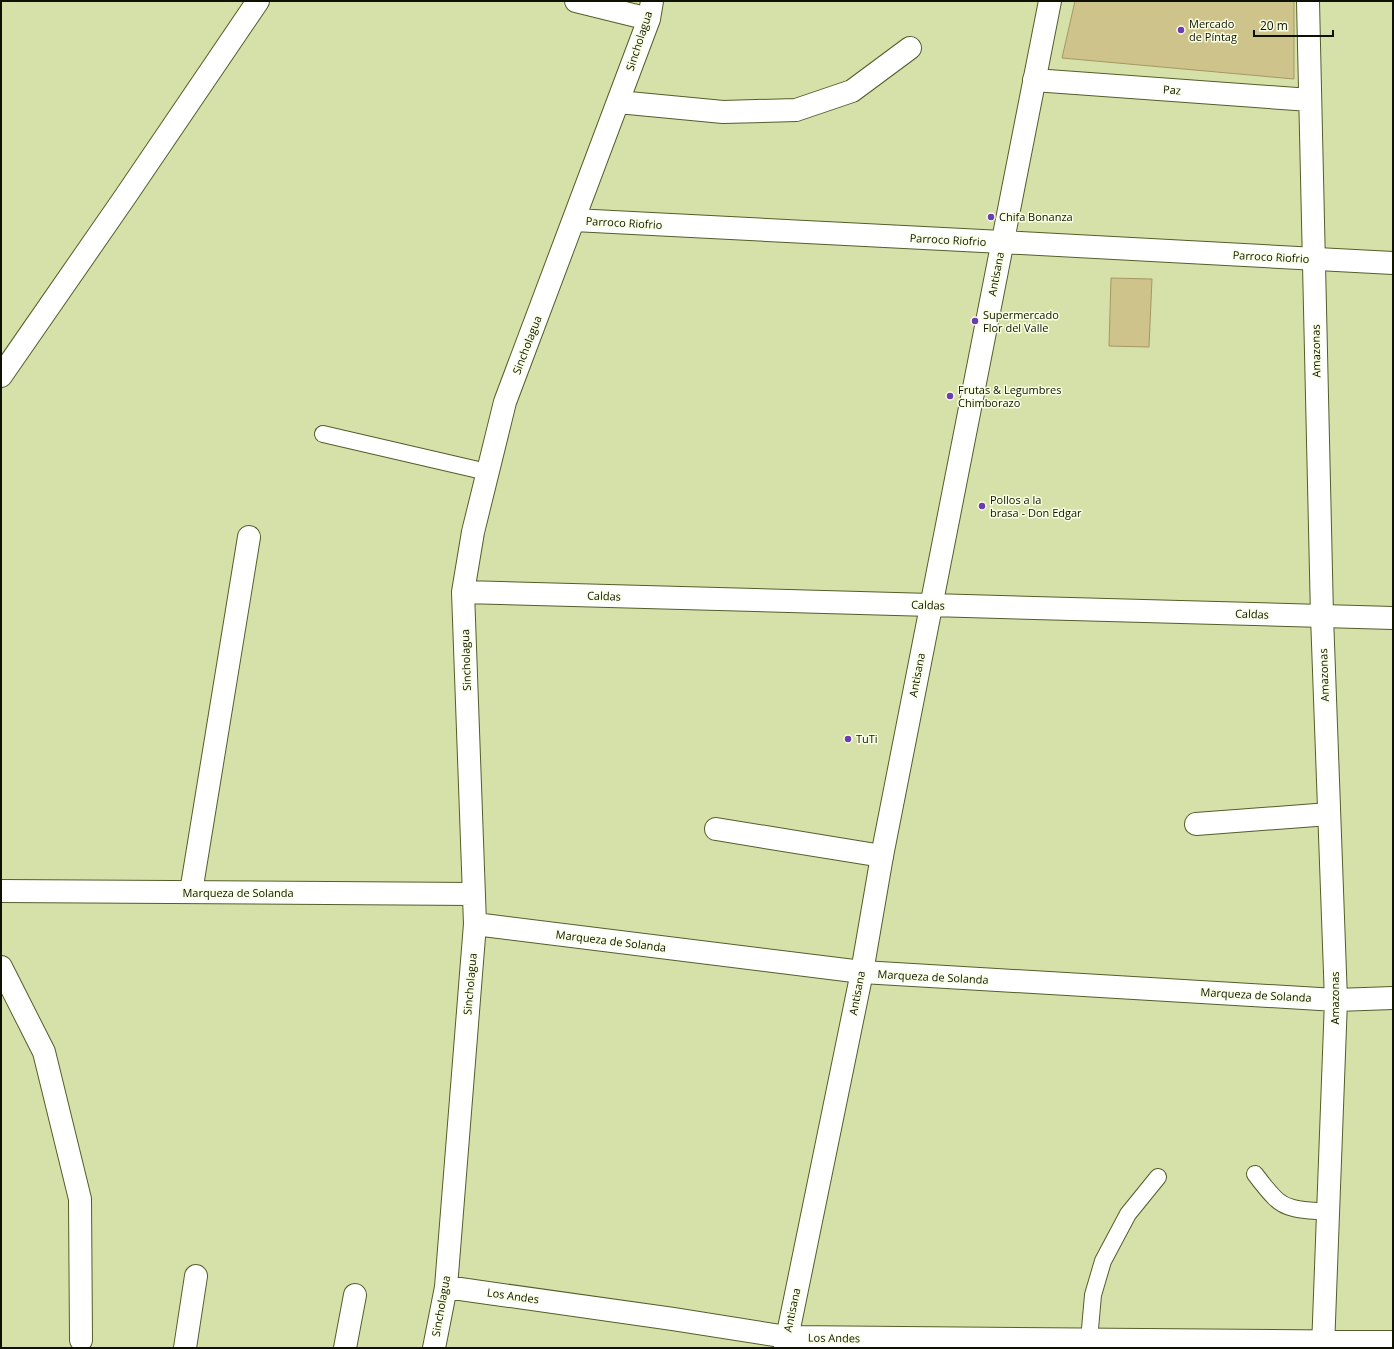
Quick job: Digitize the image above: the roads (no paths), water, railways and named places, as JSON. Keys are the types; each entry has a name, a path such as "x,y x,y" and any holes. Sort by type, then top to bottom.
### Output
{"street":[{"path":"1,376 258,1"},
{"path":"576,1 650,10"},
{"name":"Antisana","path":"786,1343 862,972 882,856 1050,1"},
{"name":"Amazonas","path":"1308,1 1322,616 1336,1000 1324,1345"},
{"name":"Sincholagua","path":"434,1348 446,1287 475,924 464,592 474,532 487,472 505,402 618,102 650,10"},
{"path":"618,102 723,112 796,110 852,91 910,48"},
{"name":"Paz","path":"1034,80 1310,100"},
{"name":"Parroco Riofrio","path":"574,220 1393,263"},
{"path":"191,892 249,537"},
{"name":"Caldas","path":"464,592 1393,618"},
{"path":"1196,824 1329,814"},
{"path":"716,829 882,856"},
{"name":"Marqueza de Solanda","path":"1,891 474,894"},
{"name":"Marqueza de Solanda","path":"475,924 862,972 1336,1000 1393,998"},
{"path":"1,967 44,1052 80,1199 81,1340"},
{"path":"185,1348 196,1276"},
{"name":"Los Andes","path":"446,1287 673,1319 786,1343 1089,1340 1324,1345 1393,1342"},
{"path":"345,1348 355,1296"}],"lane":[{"path":"323,434 487,472"},
{"path":"1255,1174 1276,1199 1286,1205 1299,1210 1328,1212"},
{"path":"1089,1340 1093,1295 1103,1261 1128,1214 1158,1177"}],"place":[{"name":"Mercado de Píntag","path":"1181,30"},
{"name":"Chifa Bonanza","path":"991,217"},
{"name":"Supermercado Flor del Valle","path":"975,321"},
{"name":"Frutas & Legumbres Chimborazo","path":"950,396"},
{"name":"Pollos a la brasa - Don Edgar","path":"982,506"},
{"name":"TuTi","path":"848,739"}]}
